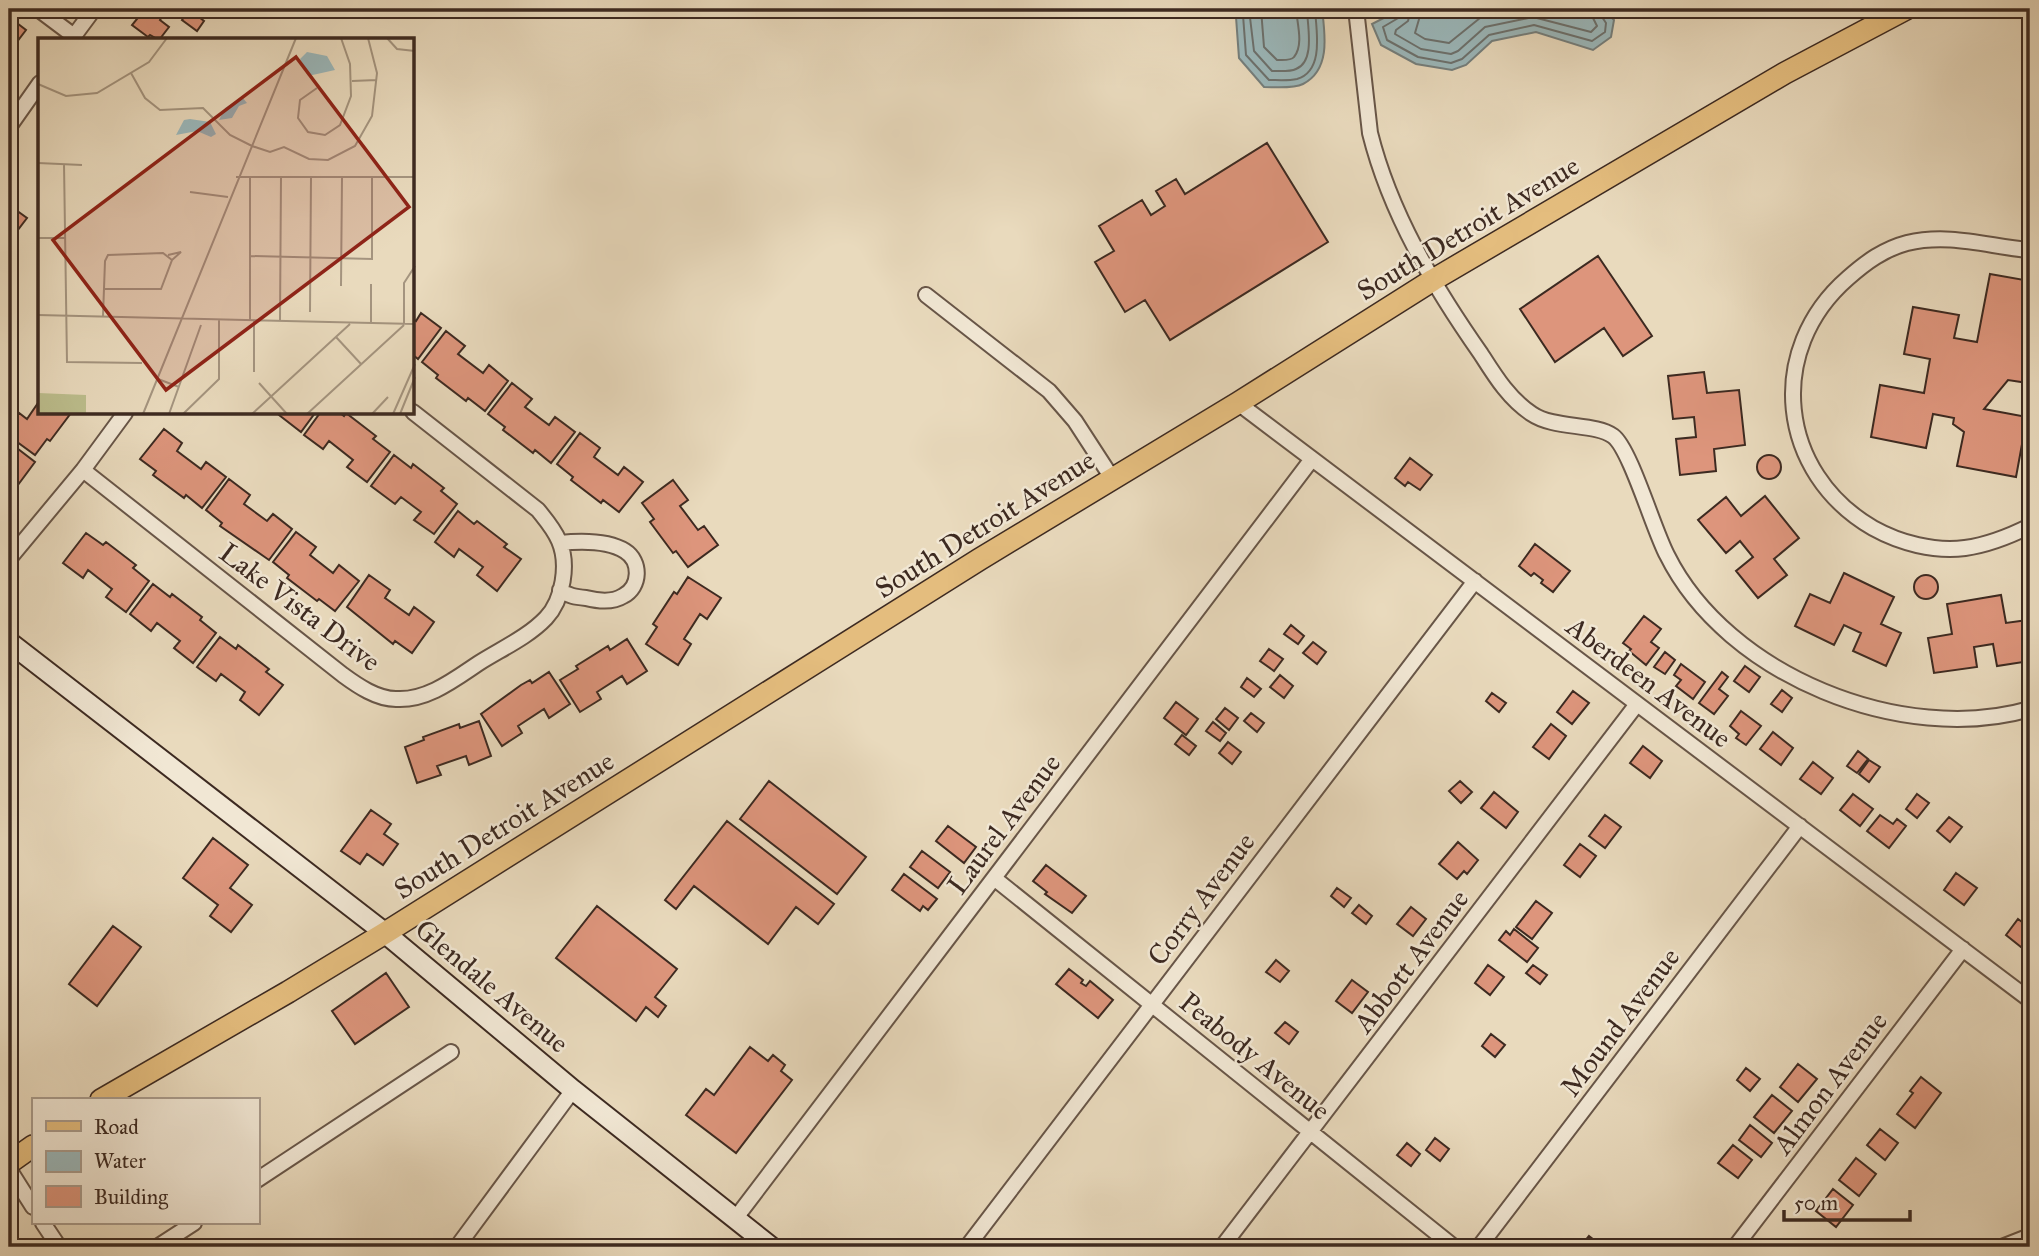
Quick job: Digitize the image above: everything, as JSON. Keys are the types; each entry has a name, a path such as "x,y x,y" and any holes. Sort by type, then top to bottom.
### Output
{"main road":[{"name":"South Detroit Avenue","path":"104,1098 385,933 1112,478 1433,281 1785,73 1906,9"},
{"name":"Glendale Avenue","path":"9,642 385,933 573,1090 735,1219 758,1243"},
{"path":"9,1163 32,1147"}],"street":[{"path":"38,9 73,38 94,9"},
{"path":"1356,9 1367,109 1376,153 1417,252 1444,301 1503,387 1520,405 1534,416 1612,435 1625,450 1656,534 1678,575 1717,622 1768,662 1842,699 1868,708 1947,719 2000,715 2030,709"},
{"path":"9,127 38,86"},
{"path":"2028,250 1951,238 1906,243 1873,258 1834,290 1804,337 1795,368 1793,408 1803,451 1826,490 1849,512 1880,532 1930,548 1964,548 2000,539 2030,526"},
{"path":"926,295 1049,391 1075,421 1112,478"},
{"name":"Aberdeen Avenue","path":"1238,402 2030,1000"},
{"name":"Lake Vista Drive","path":"83,471 339,673 382,697 410,699 439,688 538,626 555,606 560,590 563,558 560,543 552,527 538,510 415,414"},
{"path":"9,559 83,471 124,415"},
{"name":"Laurel Avenue","path":"735,1219 1312,459"},
{"path":"560,543 590,542 620,548 631,556 636,566 637,580 630,592 607,601 574,597 560,590"},
{"name":"Corry Avenue","path":"967,1247 1475,581"},
{"name":"Abbott Avenue","path":"1222,1247 1637,704"},
{"name":"Mound Avenue","path":"1479,1247 1800,826"},
{"name":"Peabody Avenue","path":"994,878 1454,1247"},
{"name":"Almon Avenue","path":"1735,1247 1963,949"},
{"path":"259,1179 451,1052"},
{"path":"457,1247 573,1090"},
{"path":"9,1169 32,1205"},
{"path":"44,1224 59,1247"},
{"path":"157,1247 192,1224"},
{"path":"2002,1247 2030,1236"}],"water":[{"path":"1227,9 1322,9 1324,51 1318,70 1312,78 1299,86 1264,87 1239,58 1236,17"},
{"path":"1401,9 1604,9 1614,20 1611,37 1593,50 1536,32 1492,41 1466,65 1452,70 1416,64 1381,45 1372,24"}],"building":[{"path":"145,9 157,9 164,14 160,20 169,27 161,38 155,38 150,35 148,37 132,25"},
{"path":"190,10 204,21 197,31 182,20"},
{"path":"9,17 26,30 13,47 9,44"},
{"path":"1267,143 1328,242 1170,340 1145,300 1125,312 1095,262 1114,251 1099,226 1142,200 1151,215 1165,206 1156,191 1176,179 1185,194"},
{"path":"9,205 27,218 14,235 9,231"},
{"path":"1598,256 1652,336 1623,356 1604,328 1555,362 1520,309"},
{"path":"1990,274 2030,281 2028,383 2008,380 1984,409 2027,417 2016,477 1957,466 1964,432 1953,424 1954,418 1933,414 1926,448 1871,437 1880,385 1924,393 1930,359 1904,354 1913,307 1959,315 1954,338 1977,342"},
{"path":"421,313 441,328 418,359 415,357 416,321"},
{"path":"446,331 465,346 458,354 483,373 489,365 508,381 485,411 468,398 466,401 436,378 438,375 422,362"},
{"path":"1704,372 1707,393 1739,390 1745,445 1714,449 1716,471 1680,475 1676,439 1696,437 1694,417 1673,419 1668,376"},
{"path":"512,383 532,399 525,407 549,425 555,417 575,432 551,463 503,430 505,427 488,414"},
{"path":"38,403 38,415 70,415 50,441 47,439 35,455 9,436 9,426 19,413 27,419"},
{"path":"279,415 314,415 301,432"},
{"path":"319,415 349,415 376,436 373,439 390,452 367,482 347,467 353,460 329,441 323,449 304,435"},
{"path":"164,429 182,443 177,451 201,469 206,462 226,477 202,508 153,475 156,471 140,459"},
{"path":"580,433 600,448 594,457 618,475 624,467 643,482 619,512 603,500 601,503 571,480 573,477 557,464"},
{"path":"9,442 35,462 9,497"},
{"path":"394,455 411,468 413,464 444,488 441,491 457,504 434,534 414,520 421,512 401,497 395,504 371,486"},
{"path":"1769,455 1777,459 1781,467 1777,475 1769,479 1761,475 1757,467 1761,459"},
{"path":"1410,458 1432,475 1420,490 1408,482 1405,486 1395,478"},
{"path":"229,479 250,495 244,504 267,521 273,514 292,529 269,560 220,526 222,523 206,510"},
{"path":"673,480 688,500 680,506 698,530 704,526 718,545 688,567 676,551 673,553 650,522 654,519 642,503"},
{"path":"1765,496 1799,538 1774,559 1787,575 1758,598 1736,571 1753,557 1740,541 1726,553 1698,520 1726,497 1741,516"},
{"path":"458,511 474,524 477,521 507,544 504,547 521,559 497,591 477,575 483,567 459,549 454,557 435,542"},
{"path":"296,532 316,547 310,555 333,573 339,565 359,581 335,611 287,578 289,575 273,562"},
{"path":"86,533 103,545 106,542 136,565 133,568 149,581 126,612 106,597 112,589 88,570 83,578 63,563"},
{"path":"1535,544 1570,571 1553,592 1541,583 1543,580 1534,573 1531,576 1519,566"},
{"path":"1844,573 1894,597 1881,624 1901,633 1886,666 1853,651 1861,633 1844,625 1834,645 1795,626 1810,594 1830,603"},
{"path":"369,575 390,590 385,598 409,615 414,607 434,622 412,653 395,641 393,644 347,607"},
{"path":"1926,575 1934,579 1938,587 1934,595 1926,599 1918,595 1914,587 1918,579"},
{"path":"688,577 721,598 707,619 700,614 684,639 691,644 678,665 646,644 657,627 653,624 674,592 677,594"},
{"path":"153,584 170,597 172,594 202,617 200,620 216,633 193,663 174,648 180,641 157,623 151,631 130,614"},
{"path":"2001,595 2006,623 2028,620 2030,661 1997,666 1993,644 1974,647 1977,667 1934,673 1928,638 1952,634 1947,604"},
{"path":"1644,616 1661,629 1651,642 1659,648 1646,665 1623,643"},
{"path":"1291,625 1304,636 1298,644 1284,634"},
{"path":"220,637 236,649 238,645 269,669 266,672 283,685 259,715 240,700 245,692 221,674 216,681 197,667"},
{"path":"627,639 647,671 627,684 622,676 597,692 601,699 580,712 560,680 578,669 576,666 608,646 610,650"},
{"path":"1313,642 1326,652 1317,664 1303,653"},
{"path":"1269,649 1283,659 1274,671 1260,661"},
{"path":"1665,652 1675,660 1665,674 1654,667"},
{"path":"1681,664 1705,682 1693,699 1676,686 1681,680 1674,675"},
{"path":"1745,666 1760,677 1749,692 1734,681"},
{"path":"549,672 570,704 549,718 544,709 518,726 522,733 502,746 481,714 521,685 530,680 532,683"},
{"path":"1722,672 1728,677 1719,689 1728,696 1714,714 1699,703"},
{"path":"1280,675 1293,686 1284,698 1270,687"},
{"path":"1247,678 1261,689 1254,697 1241,687"},
{"path":"1782,690 1792,698 1782,712 1771,704"},
{"path":"1573,691 1589,703 1572,724 1557,712"},
{"path":"1492,693 1506,703 1499,712 1486,701"},
{"path":"1176,702 1198,719 1186,735 1164,718"},
{"path":"1225,708 1238,718 1229,730 1216,719"},
{"path":"1741,711 1761,726 1746,745 1736,738 1739,734 1730,726"},
{"path":"1251,713 1264,723 1257,732 1244,721"},
{"path":"479,721 491,756 469,765 466,756 437,766 441,775 417,783 405,747 424,740 423,737 459,724 460,728"},
{"path":"1213,722 1226,733 1220,741 1206,731"},
{"path":"1551,724 1566,736 1549,759 1533,747"},
{"path":"1773,732 1793,748 1781,765 1760,749"},
{"path":"1182,735 1196,746 1189,755 1175,744"},
{"path":"1228,742 1241,752 1232,764 1219,753"},
{"path":"1643,746 1662,761 1650,778 1630,763"},
{"path":"1858,751 1868,759 1857,773 1847,766"},
{"path":"1869,760 1880,767 1869,782 1859,774"},
{"path":"1813,762 1833,778 1821,794 1800,779"},
{"path":"769,781 866,857 837,894 740,819"},
{"path":"1460,781 1472,792 1461,803 1449,791"},
{"path":"1494,792 1518,812 1506,828 1481,808"},
{"path":"1853,794 1873,809 1860,826 1840,810"},
{"path":"1917,794 1929,803 1917,818 1906,809"},
{"path":"371,810 391,824 384,834 398,844 383,865 367,854 360,864 341,851"},
{"path":"1605,815 1621,827 1605,848 1589,836"},
{"path":"1880,815 1893,824 1897,819 1906,826 1889,848 1867,831"},
{"path":"1949,817 1962,827 1950,842 1937,831"},
{"path":"727,821 834,904 818,924 796,907 768,944 694,886 676,909 665,900"},
{"path":"948,826 976,847 964,863 936,841"},
{"path":"213,838 248,865 230,888 252,905 231,932 210,916 218,905 183,878"},
{"path":"1458,842 1478,860 1467,874 1464,871 1457,879 1439,864"},
{"path":"1580,844 1596,856 1580,877 1564,865"},
{"path":"922,851 950,872 938,888 910,867"},
{"path":"1046,865 1086,896 1072,913 1045,894 1047,892 1033,881"},
{"path":"1956,873 1977,888 1964,905 1944,890"},
{"path":"904,874 937,899 928,910 923,906 920,911 892,890"},
{"path":"1337,888 1351,898 1344,907 1331,896"},
{"path":"1536,901 1552,913 1532,939 1516,927"},
{"path":"1359,905 1372,916 1366,924 1352,913"},
{"path":"597,906 677,969 655,997 666,1006 658,1017 646,1007 636,1021 556,958"},
{"path":"1411,907 1426,919 1413,936 1397,924"},
{"path":"2018,919 2030,928 2030,945 2026,951 2006,935"},
{"path":"113,926 141,947 97,1006 69,984"},
{"path":"1514,929 1538,948 1527,962 1499,940 1506,931 1510,935"},
{"path":"1276,960 1289,971 1280,982 1266,972"},
{"path":"1488,965 1504,977 1490,995 1475,983"},
{"path":"1533,965 1547,975 1540,984 1526,973"},
{"path":"1069,969 1083,980 1081,983 1086,986 1090,981 1113,1000 1098,1018 1056,984"},
{"path":"386,973 409,1007 355,1044 332,1011"},
{"path":"1352,980 1368,992 1352,1013 1336,1001"},
{"path":"1285,1022 1298,1032 1289,1044 1275,1033"},
{"path":"1491,1034 1505,1045 1495,1057 1482,1046"},
{"path":"750,1047 768,1061 773,1055 785,1065 781,1071 792,1080 736,1153 686,1115 706,1089 714,1095"},
{"path":"1798,1064 1817,1079 1798,1102 1780,1087"},
{"path":"1746,1068 1760,1079 1750,1091 1737,1080"},
{"path":"1921,1077 1941,1093 1915,1128 1897,1114"},
{"path":"1772,1095 1792,1111 1774,1133 1754,1117"},
{"path":"1750,1125 1772,1143 1761,1157 1739,1140"},
{"path":"1880,1129 1898,1143 1885,1160 1867,1145"},
{"path":"1435,1138 1449,1149 1440,1161 1426,1150"},
{"path":"1407,1143 1420,1154 1411,1166 1397,1155"},
{"path":"1733,1145 1752,1160 1738,1178 1718,1163"},
{"path":"1856,1158 1876,1174 1859,1196 1839,1180"},
{"path":"1833,1189 1853,1205 1836,1227 1816,1211"},
{"path":"1589,1236 1602,1246 1580,1247"}]}
